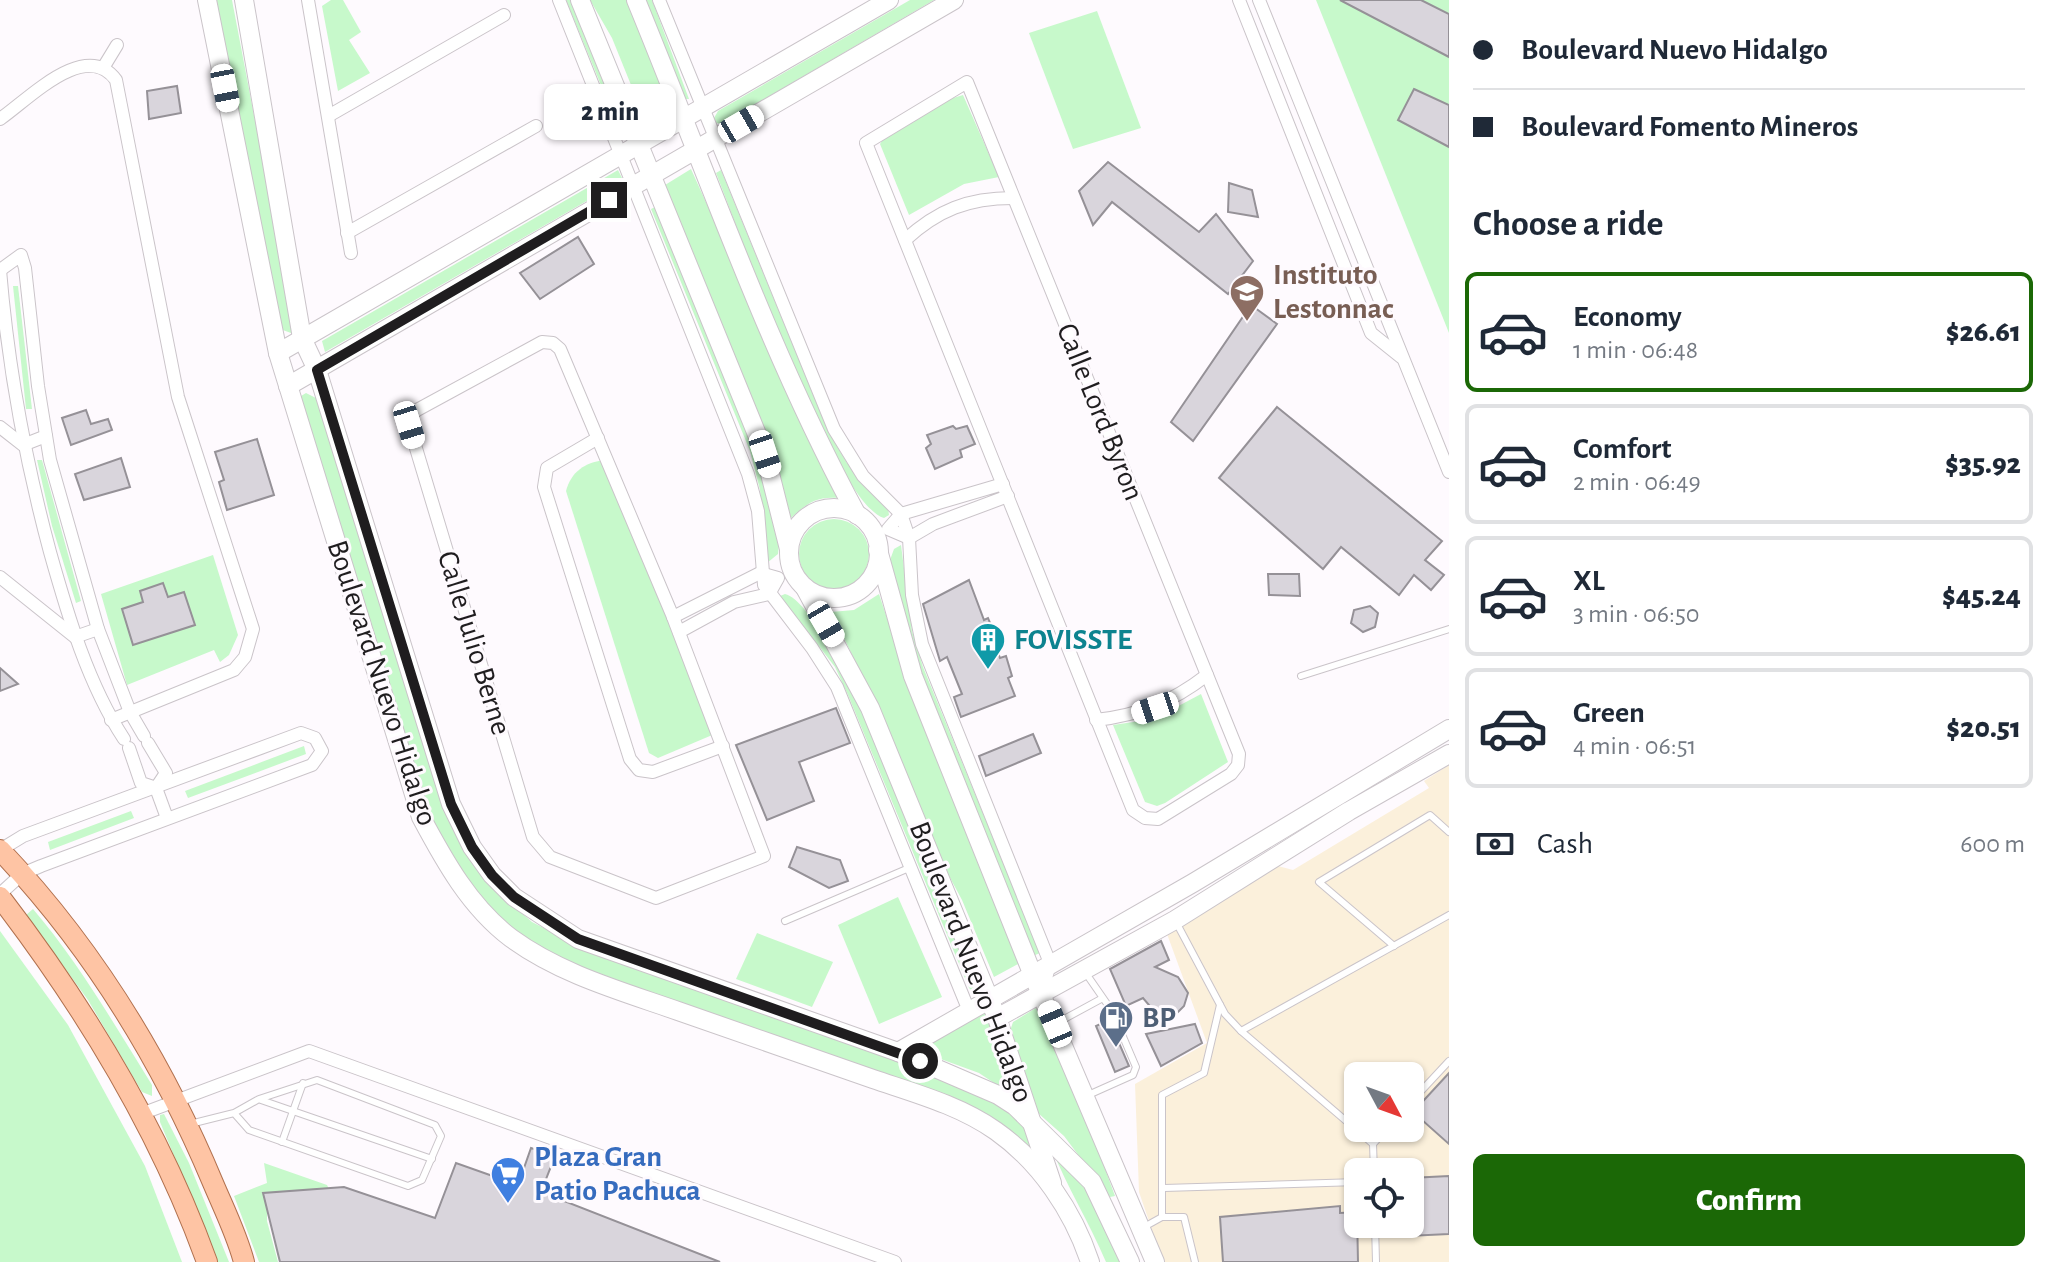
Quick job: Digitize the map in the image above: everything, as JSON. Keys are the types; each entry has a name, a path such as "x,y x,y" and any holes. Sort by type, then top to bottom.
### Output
{"main road":[{"path":"0,850 22,874 131,1021 188,1124 244,1262"},
{"path":"0,896 65,986 141,1114 184,1197 207,1262"}],"street":[{"name":"Boulevard Nuevo Hidalgo","path":"207,0 278,353 421,817 442,857 479,909 509,937 541,958 584,977 943,1103 971,1117 1019,1150 1054,1189 1081,1235 1090,1262"},
{"name":"Boulevard Nuevo Hidalgo","path":"244,0 302,338 317,370 451,804 472,847 492,875 514,897 578,939 898,1052 998,1095 1033,1121 1092,1182 1122,1239 1130,1262"},
{"path":"308,0 330,115 351,253"},
{"name":"Boulevard Nuevo Hidalgo","path":"559,0 748,474 758,511 760,573 769,594 812,648 837,687 969,1011"},
{"path":"580,0 765,454 789,549"},
{"path":"636,0 685,118 695,150 822,448 857,515 880,538 909,538 1005,490"},
{"path":"659,0 834,429 863,476 901,514 909,538 912,595 929,669 1050,963"},
{"path":"278,353 889,0"},
{"path":"288,386 954,0"},
{"path":"1239,0 1371,333 1402,358"},
{"path":"1259,0 1449,472"},
{"path":"330,115 504,15"},
{"path":"103,68 117,45"},
{"path":"0,119 76,65 93,63 116,80 122,96 178,397 253,629 245,657 234,670 111,720"},
{"name":"Calle Lord Byron","path":"967,82 1013,198 1239,754 1238,765 1231,774 1158,819 1145,818 1133,810 866,143 967,82"},
{"path":"347,233 536,126"},
{"path":"905,240 928,219 954,205 983,198 1013,198"},
{"path":"21,255 46,436 98,629 130,712 166,773 156,788 141,783 127,744 111,720 75,637 23,445 13,392 0,270 21,255"},
{"name":"Calle Julio Berne","path":"542,342 553,343 560,349 673,617 764,856 656,898 550,857 533,837 409,425 410,415 542,342"},
{"path":"0,427 23,445"},
{"path":"23,445 46,436"},
{"path":"598,438 547,468 544,487 630,759 639,770 653,772 723,746"},
{"path":"679,632 760,573 785,574 805,588 829,598 854,593 872,575 880,538 901,514 1005,490"},
{"path":"673,617 731,596 769,594 785,574 789,549 798,526 817,511 834,508 857,515"},
{"path":"929,508 933,524"},
{"name":"Boulevard Nuevo Hidalgo","path":"880,538 913,676 1032,973 1155,1262"},
{"path":"0,577 75,637"},
{"name":"Boulevard Nuevo Hidalgo","path":"805,588 870,708 989,997 1054,1189"},
{"path":"75,637 98,629"},
{"path":"1096,720 1126,717 1155,708 1183,694 1207,675"},
{"path":"898,1052 989,997 1193,883 1449,729"},
{"path":"0,850 23,836 301,733 315,738 322,751 312,765 22,874 0,896"},
{"path":"997,1018 1175,920 1349,811 1449,754"},
{"path":"156,788 167,818"},
{"name":"Boulevard Nuevo Hidalgo","path":"1042,994 1050,963"},
{"path":"141,1114 309,1051 895,1262"},
{"path":"1122,1239 1142,1228"}],"lane":[{"path":"1301,676 1449,629"},
{"path":"1394,946 1319,882 1430,815 1449,832"},
{"path":"785,921 909,868"},
{"path":"1241,1031 1449,915"},
{"path":"1175,920 1220,1005 1241,1031 1373,1144 1374,1158"},
{"path":"1084,970 1112,1011 1136,1067 1133,1075 1086,1096"},
{"path":"1055,1024 1101,999"},
{"path":"1162,1217 1162,1095 1204,1073 1220,1005"},
{"path":"1424,1088 1449,1061"},
{"path":"188,1124 234,1113 259,1099 317,1080 435,1125 441,1136 422,1180 408,1186 249,1130 234,1113"},
{"path":"282,1142 303,1083"},
{"path":"259,1099 432,1159"},
{"path":"1164,1188 1344,1182"},
{"path":"1142,1228 1162,1217 1184,1217 1195,1262"},
{"path":"1375,1238 1376,1262"}],"shaded area":[{"path":"1449,765 1449,1262 1163,1262 1139,1192 1135,1084 1207,1043 1167,934 1278,866 1293,870 1429,788 1424,781"}],"green space":[{"path":"216,0 232,0 295,330 291,333 280,329"},
{"path":"331,0 343,0 361,32 349,40 370,73 338,91 322,6"},
{"path":"566,0 573,0 624,130 619,129"},
{"path":"590,0 629,0 671,108 649,121 644,117 612,38"},
{"path":"644,0 652,0 689,99 684,99"},
{"path":"910,0 934,0 722,124 716,123 714,118 718,111"},
{"path":"1316,0 1449,0 1449,333"},
{"path":"1097,11 1141,128 1073,149 1029,33"},
{"path":"963,95 999,177 964,184 909,215 880,144 884,138 950,99"},
{"path":"691,169 839,498 813,502 791,518 778,468 665,185"},
{"path":"618,170 623,180 325,352 322,341"},
{"path":"721,170 828,431 847,463 888,508 889,515 884,518 864,501 840,466 815,418 766,304 716,173"},
{"path":"657,206 755,447 779,545 778,554 767,563 760,490 750,451 651,209"},
{"path":"13,286 18,286 32,409 26,409"},
{"path":"306,393 318,399 433,771 510,903 532,922 601,957 927,1071 996,1102 1027,1125 1041,1160 1013,1134 596,975 545,950 500,918 486,904 450,854 416,779 300,403 301,396"},
{"path":"37,460 42,460 81,601 76,603 52,526"},
{"path":"605,460 717,733 658,758 649,753 566,491 571,478 580,469"},
{"path":"834,519 853,525 863,535 869,554 863,573 853,583 834,589 815,583 805,573 799,554 805,535 815,525"},
{"path":"901,545 912,631 923,667 1040,953 1033,956 917,669 890,560 894,549"},
{"path":"213,555 238,635 229,655 220,662 214,650 127,685 101,594"},
{"path":"785,594 807,612 833,652 861,707 942,900 975,985 973,992 835,667 780,596"},
{"path":"879,594 907,679 1020,963 994,977 962,900 934,848 874,699 831,612 854,610"},
{"path":"1201,694 1228,762 1165,803 1157,806 1145,802 1113,725 1154,719"},
{"path":"304,746 306,754 188,798 185,791"},
{"path":"131,811 134,818 50,850 48,842"},
{"path":"898,897 942,997 879,1024 838,925"},
{"path":"33,909 81,972 110,1017 152,1085 152,1096 142,1092 88,1000 26,915"},
{"path":"0,931 68,1025 145,1166 182,1262 0,1262"},
{"path":"757,933 833,962 812,1007 736,979"},
{"path":"1039,1006 1076,1090 1115,1196 1110,1197 1064,1136 1038,1113 1010,1031 1013,1022"},
{"path":"985,1011 1018,1099 979,1073 916,1050"},
{"path":"164,1114 189,1163 229,1262 218,1262 160,1122 160,1115"},
{"path":"1051,1147 1098,1205 1122,1262 1106,1262"},
{"path":"264,1163 327,1185 330,1191 267,1199 267,1221 278,1262 259,1262 234,1196 267,1183"}],"building":[{"path":"1340,0 1421,0 1449,14 1449,57"},
{"path":"177,86 181,113 149,119 147,91"},
{"path":"1414,89 1449,105 1449,147 1398,120"},
{"path":"1108,162 1199,232 1216,214 1253,261 1228,294 1112,202 1093,225 1079,191"},
{"path":"1229,183 1252,190 1258,217 1228,212"},
{"path":"578,237 594,264 540,299 520,273"},
{"path":"1251,305 1277,324 1193,441 1171,422"},
{"path":"1277,407 1442,541 1425,560 1444,575 1431,590 1414,575 1399,595 1341,547 1323,569 1219,478"},
{"path":"86,410 91,424 108,419 112,430 71,445 62,418"},
{"path":"953,426 956,429 967,426 975,444 960,450 962,457 935,469 926,448 931,444 927,435"},
{"path":"257,439 274,495 227,510 219,482 224,480 215,452"},
{"path":"121,458 130,487 84,500 75,474"},
{"path":"1268,574 1299,574 1300,596 1269,595"},
{"path":"969,580 984,620 988,618 996,637 993,639 1000,658 1006,656 1012,676 1008,678 1015,696 961,717 954,697 962,694 947,657 940,661 923,604"},
{"path":"163,583 168,597 184,592 195,625 133,645 122,609 143,602 140,591"},
{"path":"1370,606 1378,613 1375,627 1363,632 1351,623 1354,610"},
{"path":"0,668 18,684 0,691"},
{"path":"836,708 850,743 799,762 814,801 767,820 736,745"},
{"path":"1033,734 1041,753 986,776 979,756"},
{"path":"797,847 840,860 848,881 829,888 789,867"},
{"path":"1161,941 1169,960 1155,967 1178,977 1188,993 1184,1006 1171,1019 1154,1011 1143,998 1126,1006 1110,969"},
{"path":"1109,1020 1129,1066 1115,1072 1096,1026"},
{"path":"1195,1024 1202,1043 1161,1066 1146,1034"},
{"path":"1449,1073 1449,1144 1424,1122 1424,1100"},
{"name":"Plaza Gran Patio Pachuca","path":"531,1148 555,1156 541,1192 720,1262 280,1262 263,1193 344,1187 435,1218 456,1163 518,1185"},
{"path":"1449,1176 1449,1234 1424,1235 1424,1177"},
{"path":"1340,1206 1340,1213 1344,1213 1344,1238 1358,1238 1358,1262 1223,1262 1220,1217"}],"place":[{"name":"Instituto Lestonnac","path":"1247,323"},
{"name":"FOVISSTE","path":"988,671"},
{"name":"BP","path":"1116,1049"},
{"name":"Plaza Gran Patio Pachuca","path":"508,1205"}],"route":[{"path":"609,200 317,370 451,804 472,847 492,875 514,897 578,939 920,1061"}]}
